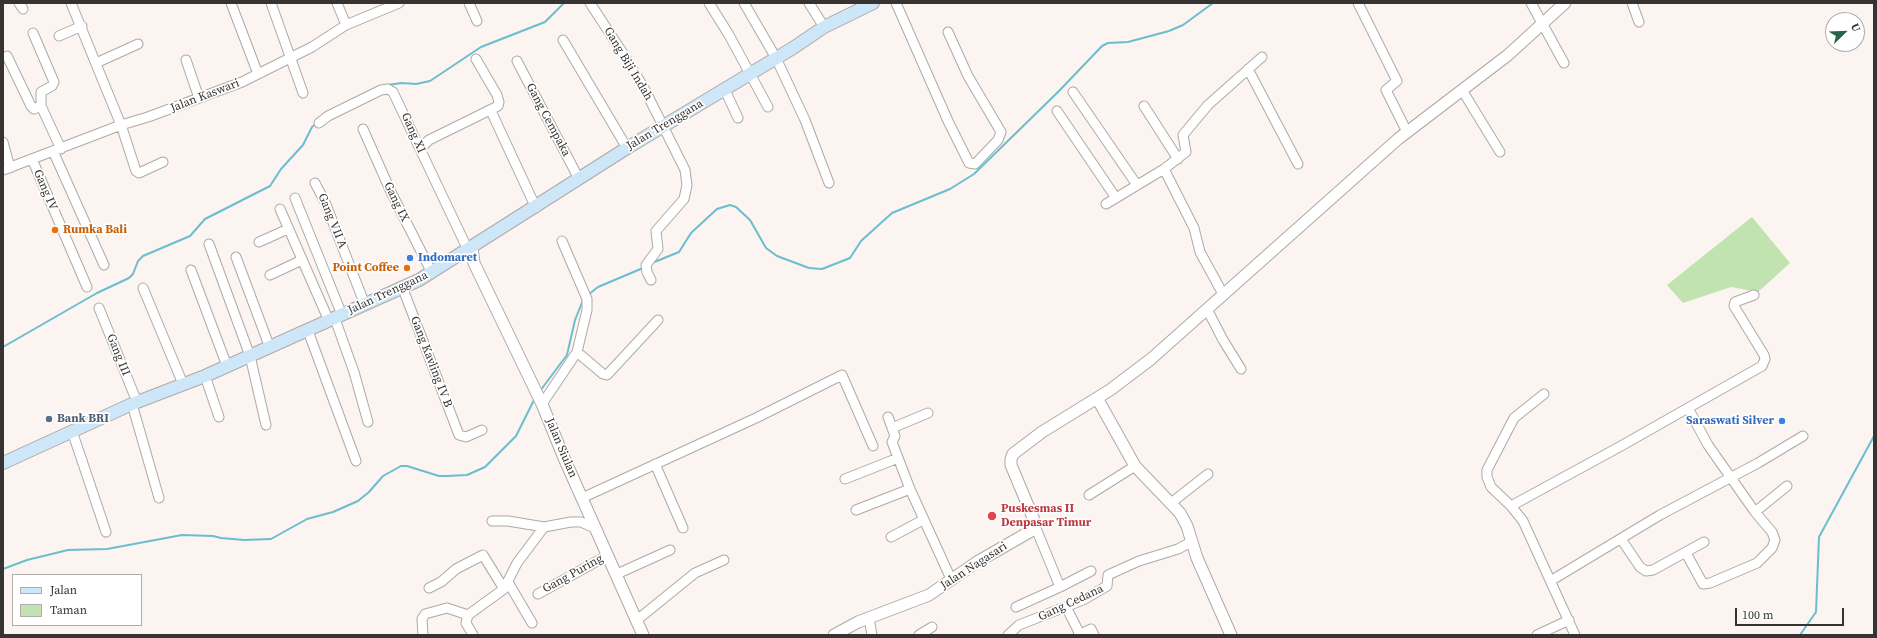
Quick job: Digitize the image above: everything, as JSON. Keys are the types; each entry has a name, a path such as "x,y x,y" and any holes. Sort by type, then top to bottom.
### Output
{"main road":[{"name":"Jalan Trenggana","path":"3,463 135,403 205,376 403,289 432,273 536,208 627,148 664,127 724,88 750,74 824,27 873,3"}],"street":[{"path":"71,3 82,26 121,125 137,172 139,173 163,162"},
{"path":"231,3 258,74"},
{"path":"271,3 303,92"},
{"path":"337,3 346,24"},
{"name":"Jalan Kaswari","path":"6,169 121,125 148,117 199,98 258,74 312,47 346,24 399,3"},
{"path":"469,3 477,21"},
{"name":"Gang Biji Indah","path":"590,3 624,55 664,127 685,170 687,185 682,202 656,231 658,249 646,265 647,272 651,280"},
{"path":"709,3 729,34 768,107"},
{"path":"744,3 776,58 805,120 829,183"},
{"path":"809,3 824,27"},
{"path":"896,3 951,128 969,163 974,164 998,140 1001,132 968,76 948,32"},
{"path":"1358,3 1397,81 1386,90 1408,132"},
{"path":"1531,3 1564,63"},
{"path":"1060,588 1035,526 1029,506 1011,465 1011,456 1042,432 1097,398 1151,358 1408,132 1508,55 1565,3"},
{"path":"1632,3 1640,22"},
{"path":"59,36 82,26"},
{"path":"33,33 54,82 52,86 41,92 41,106 57,150 104,265"},
{"path":"563,40 627,148"},
{"path":"96,63 138,44"},
{"path":"7,56 30,106 34,109 41,106"},
{"path":"1106,204 1164,169 1186,152 1183,135 1208,105 1262,57"},
{"path":"420,148 429,140 491,111 498,106 499,98 476,59"},
{"path":"186,60 199,98"},
{"name":"Gang Cempaka","path":"517,61 579,179"},
{"path":"1248,69 1298,164"},
{"path":"724,88 738,118"},
{"name":"Gang XI","path":"319,123 328,116 377,92 388,89 393,92 468,250"},
{"path":"1462,90 1500,152"},
{"path":"1073,92 1137,185"},
{"path":"1144,106 1178,159"},
{"path":"1056,110 1116,198"},
{"path":"491,111 536,208"},
{"name":"Gang IX","path":"363,129 391,192 432,273"},
{"path":"3,142 6,169"},
{"name":"Gang IV","path":"32,159 87,287"},
{"path":"1164,169 1194,228 1200,252 1223,294"},
{"name":"Gang VII A","path":"315,183 338,234 364,305"},
{"path":"295,198 354,372 368,422"},
{"path":"280,210 302,260 335,318"},
{"path":"259,242 288,229"},
{"path":"540,399 577,352 587,310 586,295 562,241"},
{"path":"209,244 250,356 266,425"},
{"name":"Jalan Siulan","path":"468,250 540,399 593,524 617,574 643,635"},
{"path":"236,257 270,348"},
{"path":"270,275 302,260"},
{"path":"191,270 227,366"},
{"path":"143,288 184,384"},
{"name":"Gang Kavling IV B","path":"403,289 458,435 466,437 482,430"},
{"path":"1511,506 1764,364 1764,355 1734,306 1736,302 1754,295"},
{"name":"Gang III","path":"99,308 135,403 159,498"},
{"path":"1207,309 1223,340 1241,369"},
{"path":"577,352 603,374 607,375 658,320"},
{"path":"308,331 356,461"},
{"path":"584,501 655,464 756,418 842,375 873,446"},
{"path":"205,376 219,417"},
{"path":"1544,394 1514,418 1487,470 1488,481 1491,487 1511,506 1523,521 1552,580 1575,635"},
{"path":"1097,398 1135,466 1171,503 1184,519 1191,542 1231,635"},
{"path":"1686,553 1703,584 1710,583 1757,563 1772,548 1775,540 1772,532 1729,477 1708,445 1688,408"},
{"path":"892,428 928,413"},
{"path":"888,417 896,436 892,442 898,458 923,520 950,579"},
{"path":"72,431 106,532"},
{"path":"1552,580 1729,477 1767,458 1803,436"},
{"path":"845,479 898,458"},
{"path":"655,464 683,528"},
{"path":"1089,495 1135,466"},
{"path":"1171,503 1208,474"},
{"path":"1755,512 1787,486"},
{"path":"856,510 910,489"},
{"path":"891,537 923,520"},
{"path":"492,521 508,521 544,527 571,522 593,524"},
{"name":"Jalan Nagasari","path":"834,635 869,618 921,598 977,562 1031,531 1035,526"},
{"path":"473,635 466,624 468,615 506,586 517,563 544,527"},
{"path":"1621,539 1640,567 1646,571 1653,570 1704,542"},
{"name":"Gang Cedana","path":"1008,635 1019,625 1066,607 1108,586 1108,575 1139,561 1191,542"},
{"path":"617,574 670,550"},
{"path":"428,588 442,582 456,569 483,555 532,623"},
{"name":"Gang Puring","path":"538,594 608,555"},
{"path":"637,620 695,573 724,560"},
{"path":"1016,608 1060,588 1091,571"},
{"path":"1066,607 1079,634 1091,629 1094,635"},
{"path":"423,635 422,619 425,614 447,608 468,615"},
{"path":"869,618 872,635"},
{"path":"1537,635 1568,620"},
{"path":"919,635 932,627"}],"green space":[{"path":"1752,217 1790,263 1758,292 1731,287 1683,303 1667,285"}],"waterway":[{"path":"387,85 402,83 416,84 430,81 481,47 545,22 564,3"},
{"path":"652,263 679,252 691,233 717,209 730,205 736,207 750,220 766,248 777,256 809,268 822,269 850,258 861,241 892,213 950,189 974,174 1059,91 1102,46 1108,43 1128,42 1169,31 1183,25 1213,3"},
{"path":"3,347 97,293 129,278 133,274 138,261 143,256 190,236 205,219 270,186 281,169 303,145 312,127 317,123"},
{"path":"588,295 598,287 643,268"},
{"path":"540,391 567,355 575,320 583,300"},
{"path":"3,569 27,560 68,550 107,549 182,535 213,536 244,540 271,539 307,519 333,512 358,501 369,492 383,476 401,466 407,466 439,476 467,475 485,467 516,436 535,398"},
{"path":"1800,635 1816,612 1819,537 1874,436"}],"place":[{"name":"Rumka Bali","path":"55,230"},
{"name":"Indomaret","path":"410,258"},
{"name":"Point Coffee","path":"407,268"},
{"name":"Bank BRI","path":"49,419"},
{"name":"Saraswati Silver","path":"1782,421"},
{"name":"Puskesmas II Denpasar Timur","path":"992,516"}]}
